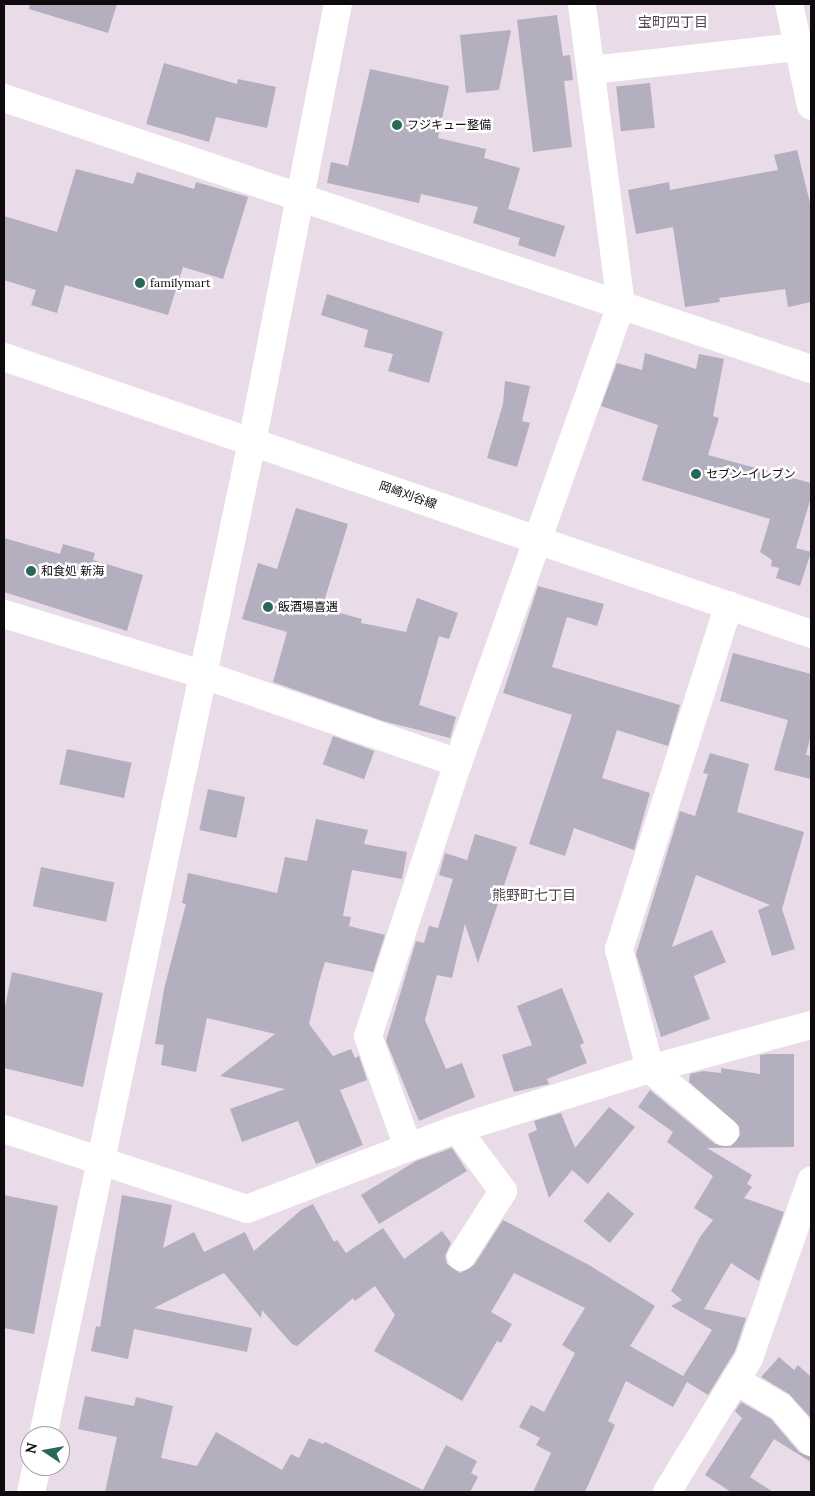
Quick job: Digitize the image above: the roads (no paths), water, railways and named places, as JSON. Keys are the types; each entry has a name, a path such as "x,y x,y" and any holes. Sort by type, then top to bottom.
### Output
{"street":[{"path":"45,1426 201,674 252,442 338,4"},
{"path":"408,1147 368,1036 458,763 621,305 582,4"},
{"path":"789,4 811,106"},
{"path":"592,70 798,47"},
{"path":"4,98 811,369"},
{"name":"岡崎刈谷線","path":"4,357 811,634"},
{"path":"725,1132 650,1069 618,949 729,605"},
{"path":"4,614 201,674 458,763"},
{"path":"4,1129 247,1209 457,1129 650,1069 811,1025"},
{"path":"457,1129 503,1191 461,1257"},
{"path":"667,1492 749,1358 805,1222 811,1181"},
{"path":"735,1380 781,1407 811,1442"},
{"path":"31,1492 35,1476"}],"place":[{"name":"フジキュー整備","path":"397,125"},
{"name":"familymart","path":"140,283"},
{"name":"セブン-イレブン","path":"696,474"},
{"name":"和食処 新海","path":"31,571"},
{"name":"飯酒場喜遇","path":"268,607"}],"district":[{"name":"宝町四丁目","path":"673,22"},
{"name":"熊野町七丁目","path":"534,895"}]}
